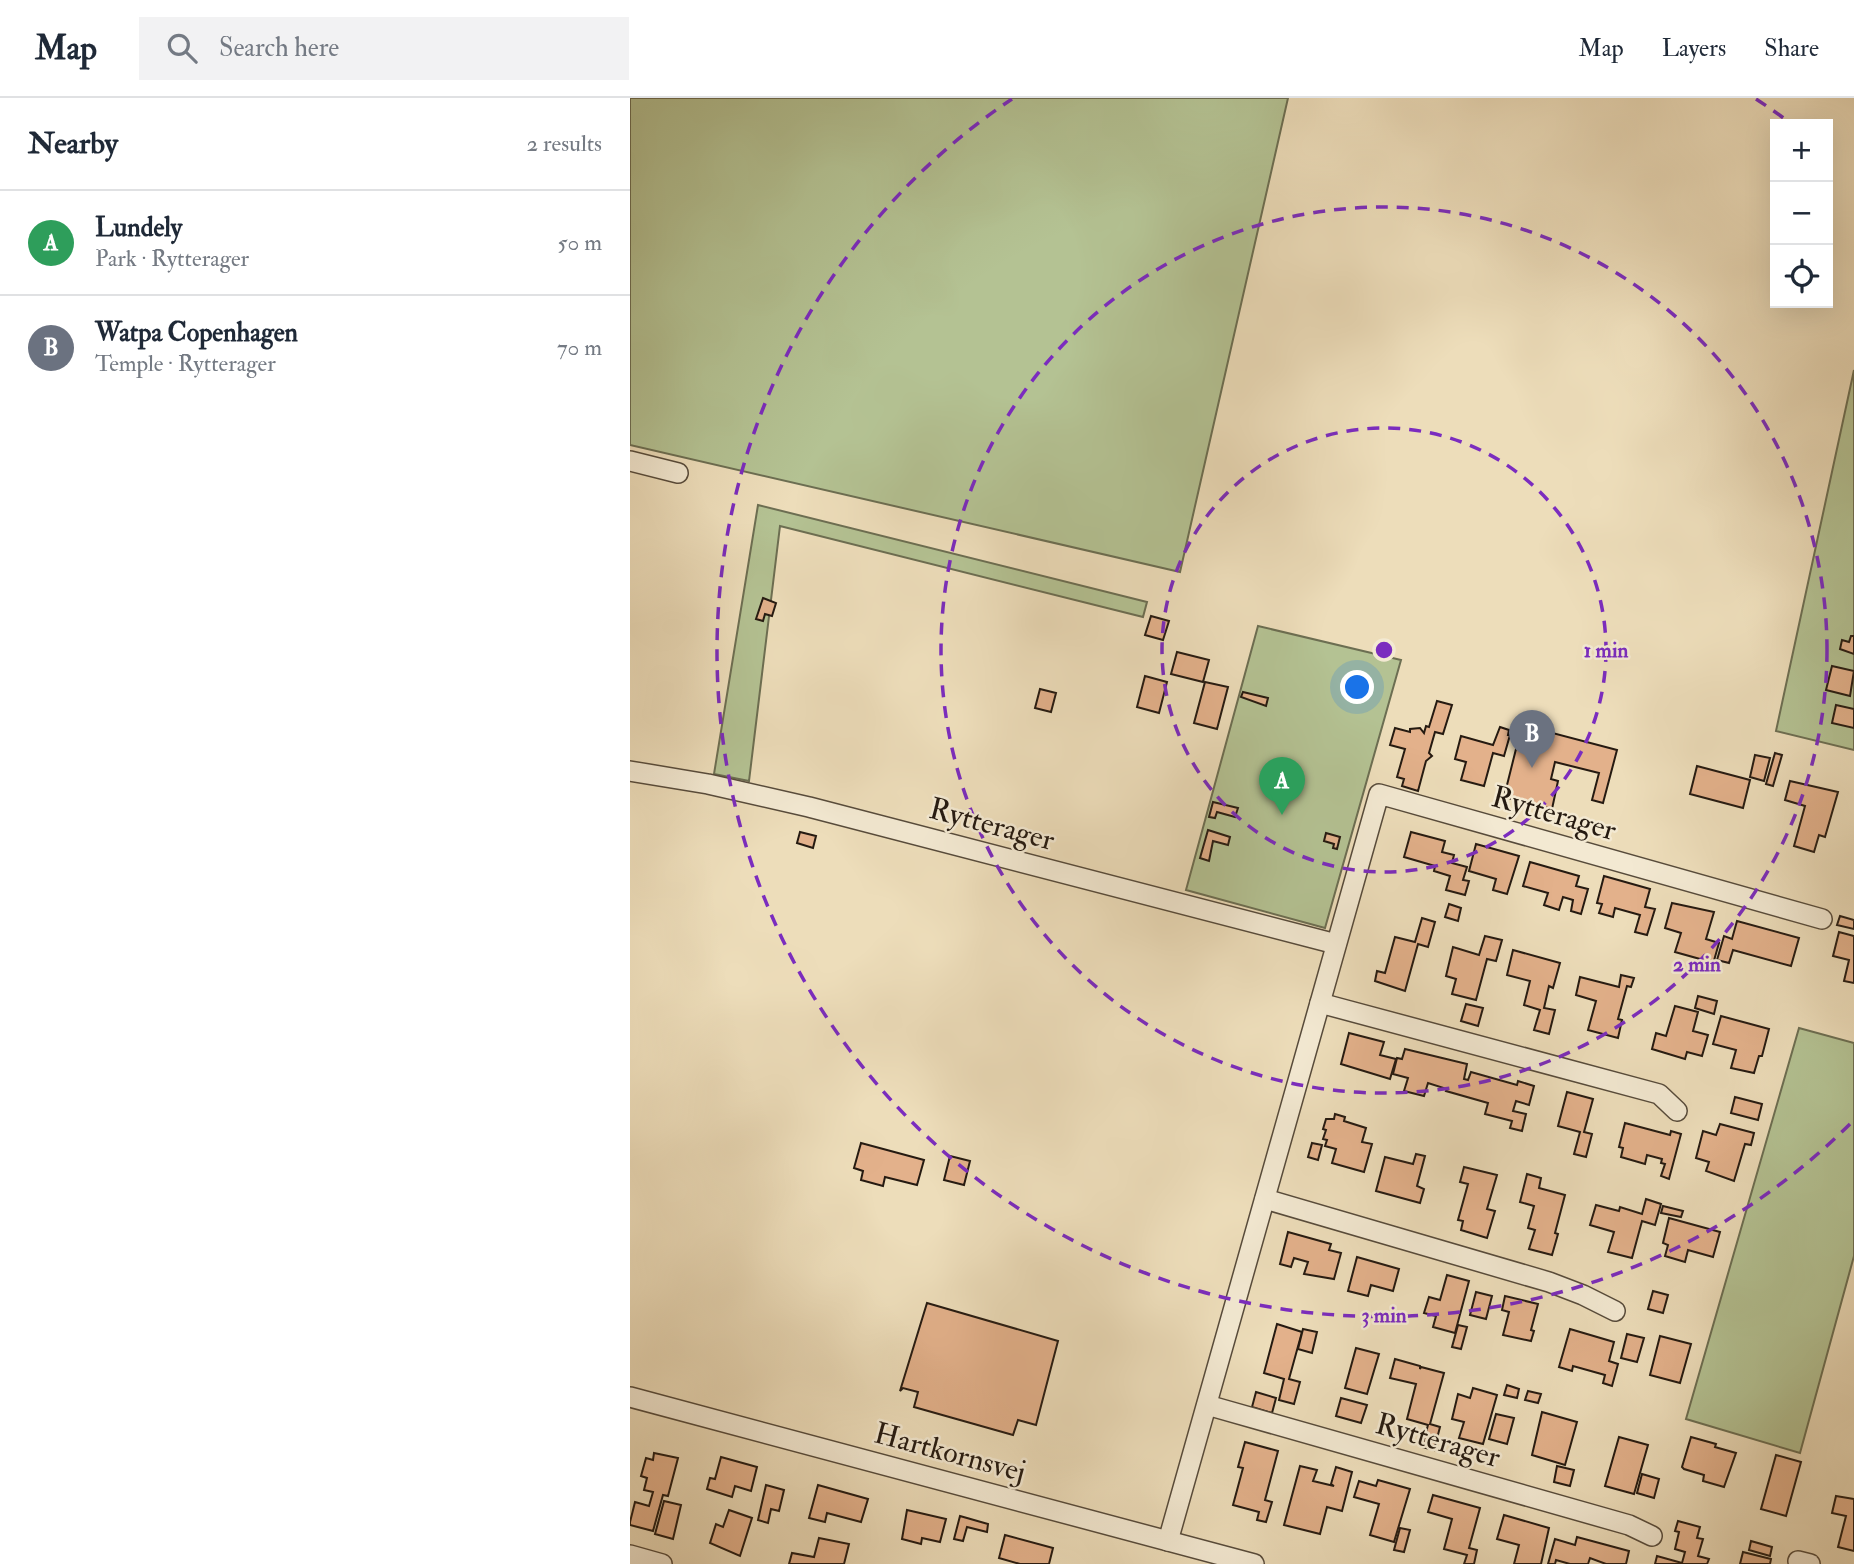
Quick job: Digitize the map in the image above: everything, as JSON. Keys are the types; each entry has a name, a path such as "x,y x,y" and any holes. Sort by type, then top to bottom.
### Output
{"street":[{"path":"630,461 678,473"},
{"name":"Rytterager","path":"630,771 708,784 809,807 1336,944"},
{"name":"Rytterager","path":"1168,1541 1379,794 1822,919"},
{"path":"1320,1003 1659,1094 1677,1111"},
{"path":"1265,1199 1549,1282 1615,1311"},
{"name":"Hartkornsvej","path":"630,1397 1254,1564"},
{"name":"Rytterager","path":"1207,1405 1629,1525 1651,1536"},
{"path":"630,1555 662,1564"}],"green space":[{"path":"630,98 1288,98 1180,572 630,445"},
{"path":"1854,370 1854,750 1776,731"},
{"path":"758,505 1147,602 1143,617 780,526 749,781 714,774"},
{"path":"1258,626 1401,660 1325,928 1186,890"},
{"path":"1799,1028 1854,1043 1854,1256 1800,1453 1686,1419"}],"building":[{"path":"763,598 776,603 772,616 765,614 763,621 756,619"},
{"path":"1151,616 1169,621 1163,640 1145,635"},
{"path":"1851,636 1854,636 1854,654 1840,649 1842,640 1849,642"},
{"path":"1177,652 1209,660 1203,682 1171,674"},
{"path":"1832,666 1854,671 1850,696 1826,690"},
{"path":"1145,676 1167,682 1159,713 1137,707"},
{"path":"1205,682 1228,687 1217,729 1194,723"},
{"path":"1040,689 1056,693 1051,712 1035,708"},
{"path":"1243,692 1268,698 1266,706 1241,697"},
{"path":"1437,701 1452,705 1443,734 1435,732 1429,753 1432,756 1426,761 1418,791 1402,786 1404,779 1397,777 1405,749 1390,745 1395,728 1410,732 1410,729 1420,728 1424,733 1426,726 1429,727"},
{"path":"1836,705 1854,709 1854,728 1832,723"},
{"path":"1522,725 1617,750 1603,803 1592,800 1599,773 1555,762 1551,779 1558,781 1552,809 1504,797"},
{"path":"1500,727 1509,730 1510,735 1504,756 1493,753 1484,786 1461,780 1466,762 1455,759 1461,736 1493,745"},
{"path":"1775,753 1782,755 1773,786 1766,784"},
{"path":"1755,755 1770,758 1764,781 1750,777"},
{"path":"1697,766 1750,780 1743,808 1690,794"},
{"path":"1790,781 1838,792 1825,837 1819,835 1814,852 1794,846 1805,806 1785,800"},
{"path":"1213,802 1238,808 1235,817 1217,812 1215,818 1209,817"},
{"path":"1208,830 1230,837 1228,845 1213,841 1209,861 1200,858"},
{"path":"800,832 816,836 813,848 797,843"},
{"path":"1411,832 1445,841 1442,852 1454,855 1452,863 1467,867 1463,880 1469,881 1465,895 1446,890 1450,876 1434,871 1435,866 1404,857"},
{"path":"1326,833 1340,837 1337,849 1333,848 1334,844 1324,841"},
{"path":"1476,844 1519,856 1507,894 1493,890 1496,879 1469,871"},
{"path":"1530,862 1579,876 1576,886 1588,889 1581,914 1571,911 1573,900 1563,897 1559,910 1544,905 1548,893 1523,886"},
{"path":"1604,876 1650,889 1645,907 1655,909 1647,935 1635,932 1640,915 1615,908 1613,917 1599,913 1602,904 1597,903"},
{"path":"1672,903 1714,912 1706,939 1719,943 1711,971 1697,967 1700,959 1675,952 1681,933 1665,928"},
{"path":"1449,904 1461,908 1458,921 1445,917"},
{"path":"1840,916 1854,920 1854,929 1837,925"},
{"path":"1422,918 1435,922 1428,947 1418,944 1405,991 1375,981 1377,971 1385,973 1395,937 1415,942"},
{"path":"1737,921 1799,938 1791,966 1733,950 1729,963 1717,960 1724,936 1732,939"},
{"path":"1839,932 1854,936 1854,983 1844,981 1849,960 1833,956"},
{"path":"1485,936 1502,940 1496,961 1487,959 1476,1000 1452,994 1456,979 1446,976 1453,947 1479,955"},
{"path":"1513,950 1560,963 1553,988 1549,986 1544,1008 1555,1010 1549,1034 1534,1030 1540,1010 1524,1005 1530,981 1507,975"},
{"path":"1621,975 1634,978 1631,987 1627,986 1618,1019 1622,1020 1618,1038 1588,1030 1596,1001 1576,995 1580,977 1619,987"},
{"path":"1698,996 1717,1001 1714,1014 1695,1008"},
{"path":"1466,1004 1483,1008 1478,1026 1461,1021"},
{"path":"1675,1006 1698,1012 1693,1031 1708,1035 1702,1056 1687,1052 1685,1059 1652,1049 1656,1033 1666,1036"},
{"path":"1721,1016 1769,1029 1754,1073 1731,1068 1736,1050 1713,1044"},
{"path":"1349,1033 1384,1042 1380,1055 1396,1059 1390,1079 1341,1064"},
{"path":"1405,1049 1467,1064 1464,1079 1468,1080 1471,1072 1517,1085 1518,1081 1534,1086 1529,1105 1516,1101 1513,1111 1526,1114 1522,1131 1510,1128 1512,1121 1485,1114 1488,1103 1446,1091 1447,1089 1428,1083 1424,1096 1404,1091 1408,1078 1393,1074 1397,1058 1402,1059"},
{"path":"1567,1092 1593,1099 1584,1132 1592,1134 1586,1157 1574,1154 1580,1132 1558,1126"},
{"path":"1735,1097 1762,1104 1758,1120 1731,1113"},
{"path":"1335,1114 1345,1117 1344,1121 1366,1128 1362,1142 1372,1144 1364,1172 1332,1163 1336,1149 1325,1146 1327,1140 1323,1139 1326,1130 1323,1129 1326,1119 1334,1119"},
{"path":"1625,1123 1670,1135 1671,1131 1681,1134 1669,1179 1661,1176 1665,1164 1661,1163 1662,1159 1647,1155 1645,1164 1621,1157 1623,1148 1619,1147"},
{"path":"1720,1124 1754,1133 1751,1145 1745,1144 1734,1181 1706,1171 1709,1162 1696,1158 1703,1131 1716,1135"},
{"path":"861,1143 924,1160 917,1185 885,1177 883,1186 861,1180 863,1171 854,1168"},
{"path":"1312,1143 1322,1145 1318,1160 1308,1157"},
{"path":"1416,1154 1425,1156 1417,1186 1424,1189 1420,1203 1376,1191 1385,1157 1413,1164"},
{"path":"950,1156 970,1161 964,1185 944,1180"},
{"path":"1464,1167 1497,1175 1487,1209 1495,1211 1487,1238 1461,1230 1463,1221 1458,1220 1468,1184 1460,1182"},
{"path":"1527,1174 1541,1178 1539,1188 1565,1195 1552,1255 1529,1249 1535,1230 1528,1228 1534,1206 1520,1202"},
{"path":"1646,1199 1661,1204 1655,1225 1642,1221 1632,1258 1608,1252 1614,1232 1590,1225 1596,1205 1619,1211 1620,1207 1642,1214"},
{"path":"1663,1206 1683,1211 1681,1217 1661,1213"},
{"path":"1669,1218 1720,1232 1713,1257 1688,1250 1685,1262 1665,1256 1668,1245 1663,1243"},
{"path":"1288,1232 1331,1244 1329,1250 1341,1253 1334,1279 1304,1274 1308,1262 1294,1258 1291,1267 1280,1264"},
{"path":"1357,1257 1399,1269 1393,1291 1371,1285 1368,1296 1348,1291"},
{"path":"1447,1275 1469,1281 1455,1333 1433,1327 1436,1316 1424,1313 1429,1297 1440,1300"},
{"path":"1653,1291 1668,1295 1663,1313 1648,1309"},
{"path":"1476,1292 1492,1296 1486,1319 1470,1315"},
{"path":"1505,1296 1538,1304 1531,1341 1503,1335 1509,1312 1502,1310"},
{"path":"927,1303 1058,1341 1036,1425 1018,1420 1013,1435 914,1407 918,1392 903,1388 900,1391"},
{"path":"1277,1324 1302,1332 1289,1379 1300,1382 1294,1404 1279,1400 1284,1379 1264,1373"},
{"path":"1458,1325 1467,1327 1461,1349 1452,1347"},
{"path":"1303,1329 1317,1332 1312,1353 1298,1349"},
{"path":"1570,1329 1614,1342 1609,1361 1618,1364 1612,1386 1603,1383 1605,1375 1573,1366 1572,1371 1559,1367"},
{"path":"1627,1334 1644,1338 1637,1362 1621,1358"},
{"path":"1660,1336 1691,1344 1680,1383 1650,1375"},
{"path":"1356,1348 1379,1354 1367,1394 1345,1388"},
{"path":"1395,1359 1420,1366 1420,1369 1421,1367 1444,1373 1430,1424 1440,1427 1434,1450 1422,1447 1428,1425 1407,1419 1416,1384 1390,1378"},
{"path":"1507,1385 1519,1389 1517,1398 1504,1395"},
{"path":"1473,1388 1497,1395 1483,1444 1459,1438 1464,1422 1452,1419 1458,1394 1470,1398"},
{"path":"1528,1391 1541,1394 1538,1403 1525,1400"},
{"path":"1256,1392 1276,1398 1272,1413 1252,1407"},
{"path":"1341,1398 1367,1405 1361,1423 1336,1416"},
{"path":"1542,1412 1577,1422 1565,1465 1532,1455"},
{"path":"1496,1414 1514,1418 1507,1444 1489,1439"},
{"path":"1619,1437 1648,1445 1634,1494 1605,1486"},
{"path":"1691,1437 1736,1453 1724,1487 1703,1481 1704,1475 1682,1467"},
{"path":"1245,1442 1278,1451 1265,1500 1272,1502 1266,1522 1257,1520 1259,1512 1233,1505 1243,1468 1238,1467"},
{"path":"654,1453 678,1458 668,1496 663,1495 653,1531 630,1525 630,1522 635,1502 649,1506 653,1492 644,1490 647,1478 641,1476 646,1458 653,1460"},
{"path":"1776,1455 1801,1462 1786,1516 1761,1509"},
{"path":"721,1457 757,1467 751,1491 735,1486 732,1497 707,1489 710,1478 715,1479"},
{"path":"1300,1466 1317,1470 1313,1481 1334,1486 1331,1484 1336,1467 1352,1472 1342,1511 1327,1507 1320,1534 1284,1525"},
{"path":"1557,1466 1574,1470 1570,1486 1554,1482"},
{"path":"1642,1474 1659,1479 1654,1498 1637,1493"},
{"path":"1378,1480 1410,1489 1394,1542 1370,1535 1379,1504 1354,1497 1359,1481 1376,1486"},
{"path":"766,1485 784,1490 779,1511 771,1509 768,1523 758,1520"},
{"path":"818,1485 868,1499 861,1522 827,1513 825,1522 809,1518"},
{"path":"1433,1495 1480,1508 1469,1548 1477,1550 1474,1564 1464,1564 1467,1555 1444,1549 1452,1519 1428,1512"},
{"path":"1836,1496 1854,1499 1854,1551 1838,1547 1846,1516 1832,1513"},
{"path":"664,1501 681,1505 673,1539 655,1534"},
{"path":"729,1510 752,1518 740,1556 710,1543 716,1524 723,1527"},
{"path":"907,1510 946,1519 940,1542 922,1538 921,1544 902,1539"},
{"path":"1504,1515 1549,1528 1541,1564 1514,1564 1519,1545 1497,1539"},
{"path":"960,1516 988,1524 987,1532 967,1527 963,1541 954,1539"},
{"path":"1678,1521 1700,1527 1697,1538 1703,1539 1698,1556 1709,1559 1707,1564 1655,1564 1657,1556 1682,1563 1685,1552 1675,1549 1679,1532 1675,1531"},
{"path":"1400,1528 1410,1530 1404,1552 1394,1550"},
{"path":"1005,1535 1053,1548 1049,1564 1020,1564 999,1558"},
{"path":"1577,1537 1629,1551 1626,1564 1606,1564 1590,1558 1588,1564 1570,1564 1556,1560 1555,1564 1548,1564 1555,1539 1575,1545"},
{"path":"819,1538 849,1544 844,1564 789,1564 792,1553 814,1557"},
{"path":"1751,1541 1772,1547 1770,1556 1749,1550"},
{"path":"1743,1552 1771,1559 1770,1564 1740,1564"}],"place":[{"name":"Watpa Copenhagen","path":"1532,768"},
{"name":"Lundely","path":"1282,815"}]}
